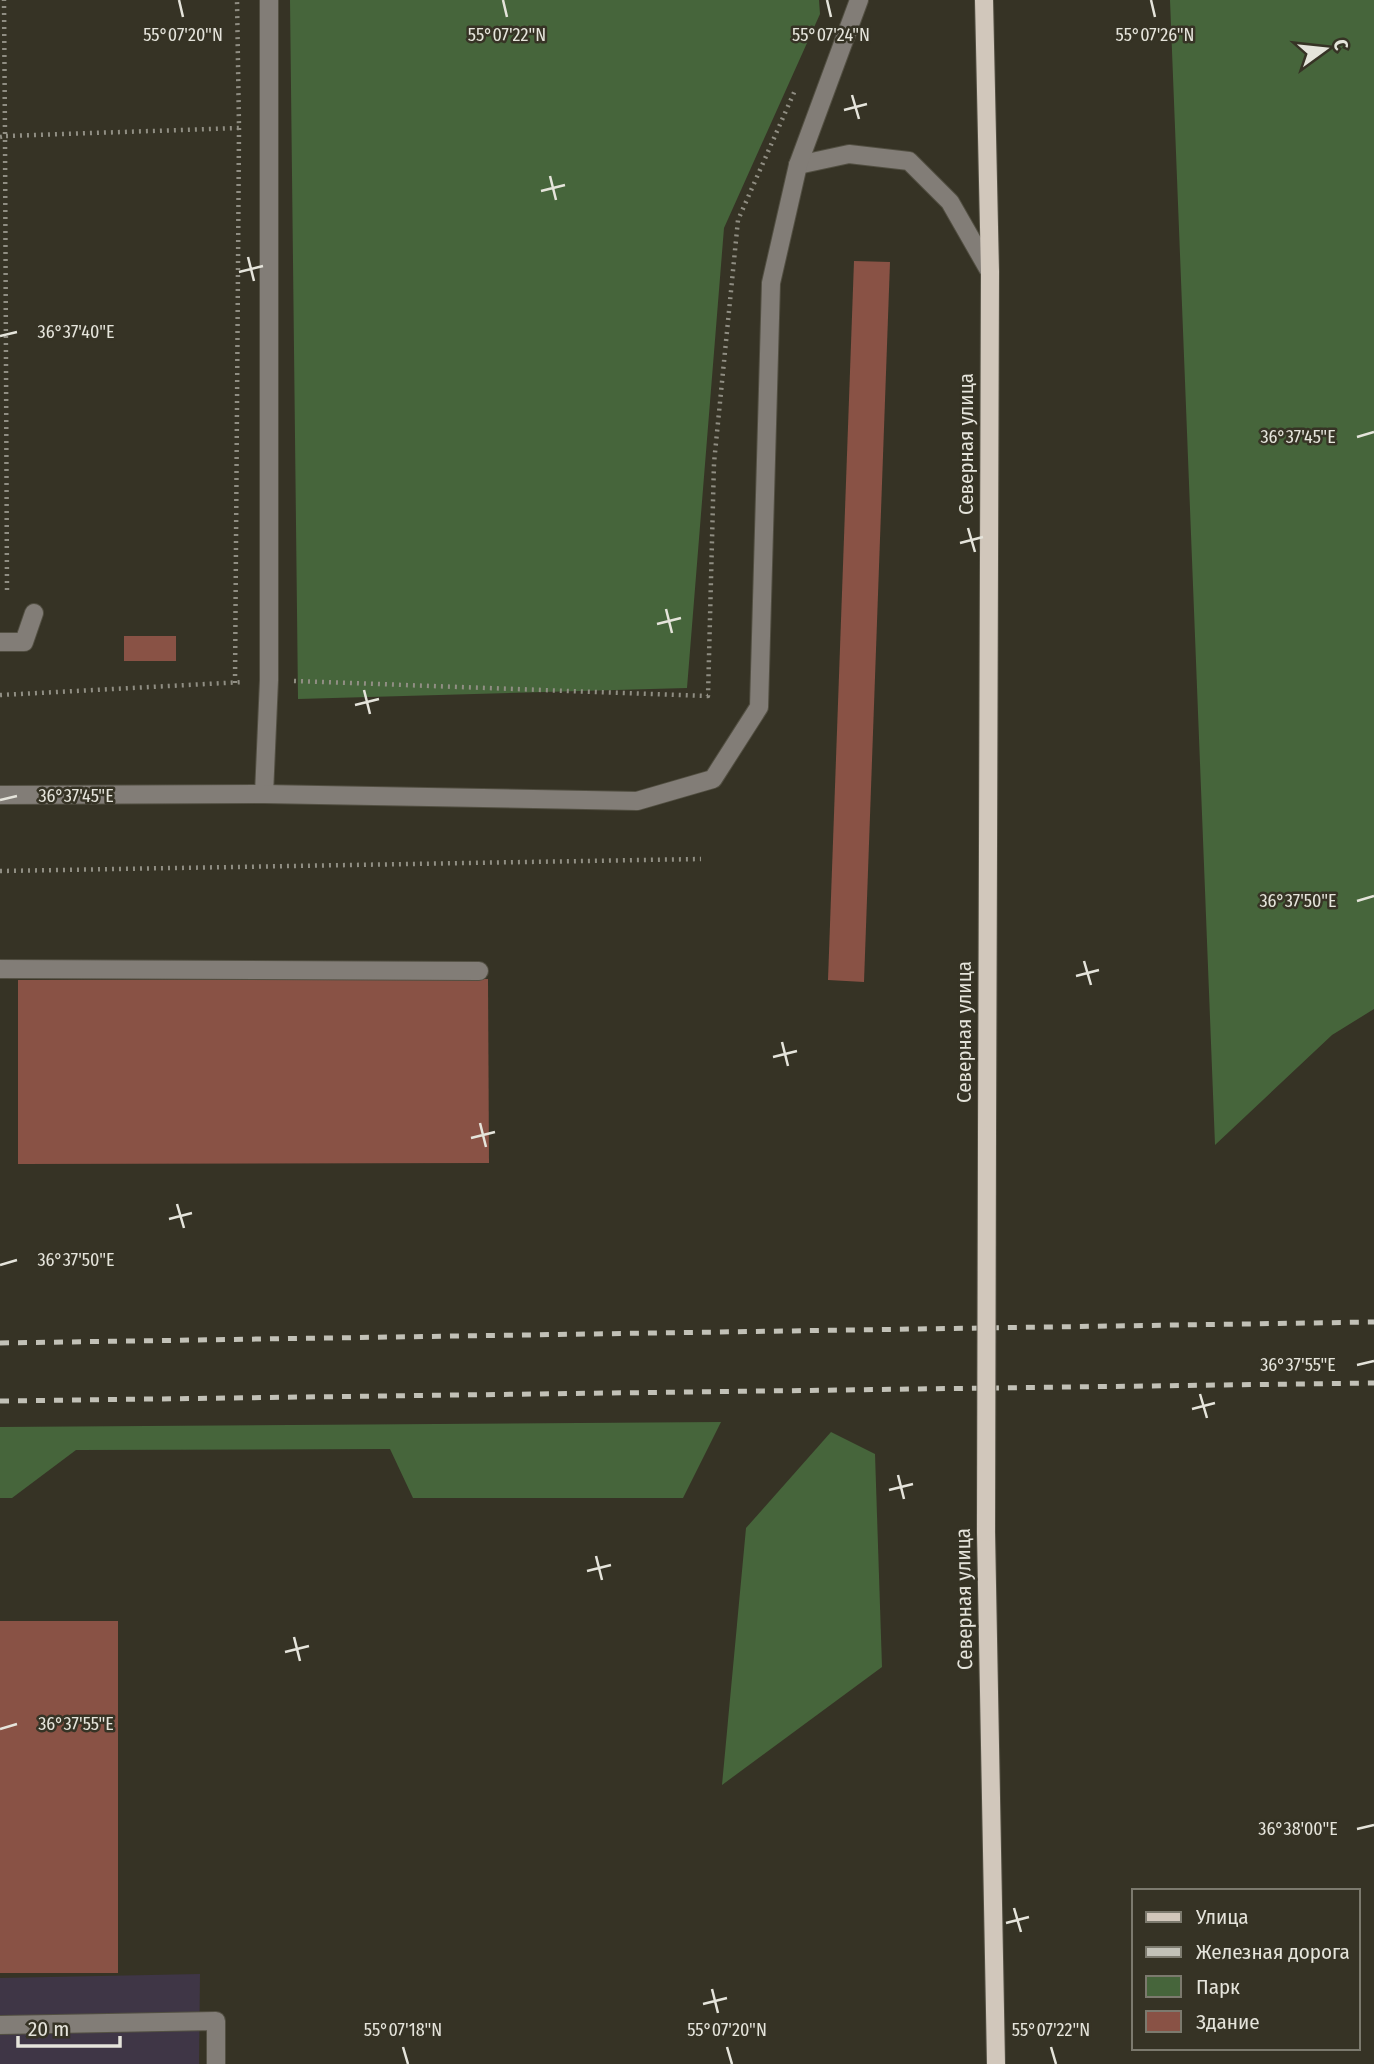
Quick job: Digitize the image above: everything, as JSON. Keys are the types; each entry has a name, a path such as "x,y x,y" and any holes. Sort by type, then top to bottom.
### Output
{"main road":[{"name":"Северная улица","path":"984,0 990,271 986,1532 996,2064"}],"street":[{"path":"264,794 269,680 269,0"},
{"path":"0,795 264,794 637,800 713,779 760,707 771,283 798,165 859,0"},
{"path":"798,165 849,154 909,160 950,202 990,271"},
{"path":"0,642 24,642 34,612"},
{"path":"0,969 479,971"},
{"path":"0,2025 216,2021 216,2064"}],"path":[{"path":"4,0 2,137 7,590"},
{"path":"235,683 239,128 237,0"},
{"path":"0,695 269,680 708,696 715,463 738,220 797,86"},
{"path":"2,137 239,128"},
{"path":"0,871 701,859"}],"shaded area":[{"path":"200,1974 199,2064 0,2064 0,1978"}],"green space":[{"path":"290,0 819,0 820,14 724,228 687,688 298,699"},
{"path":"1170,0 1374,0 1374,1009 1332,1035 1215,1145"},
{"path":"721,1422 683,1498 413,1498 390,1449 76,1450 12,1498 0,1498 0,1427"},
{"path":"831,1432 875,1454 882,1667 722,1785 746,1528"}],"building":[{"path":"854,261 890,262 864,982 828,980"},
{"path":"124,636 176,636 176,661 124,661"},
{"path":"488,979 489,1163 18,1164 18,980"},
{"path":"0,1621 118,1621 118,1973 0,1973"}],"railway":[{"path":"0,1343 1374,1322"},
{"path":"0,1401 1374,1383"}]}
